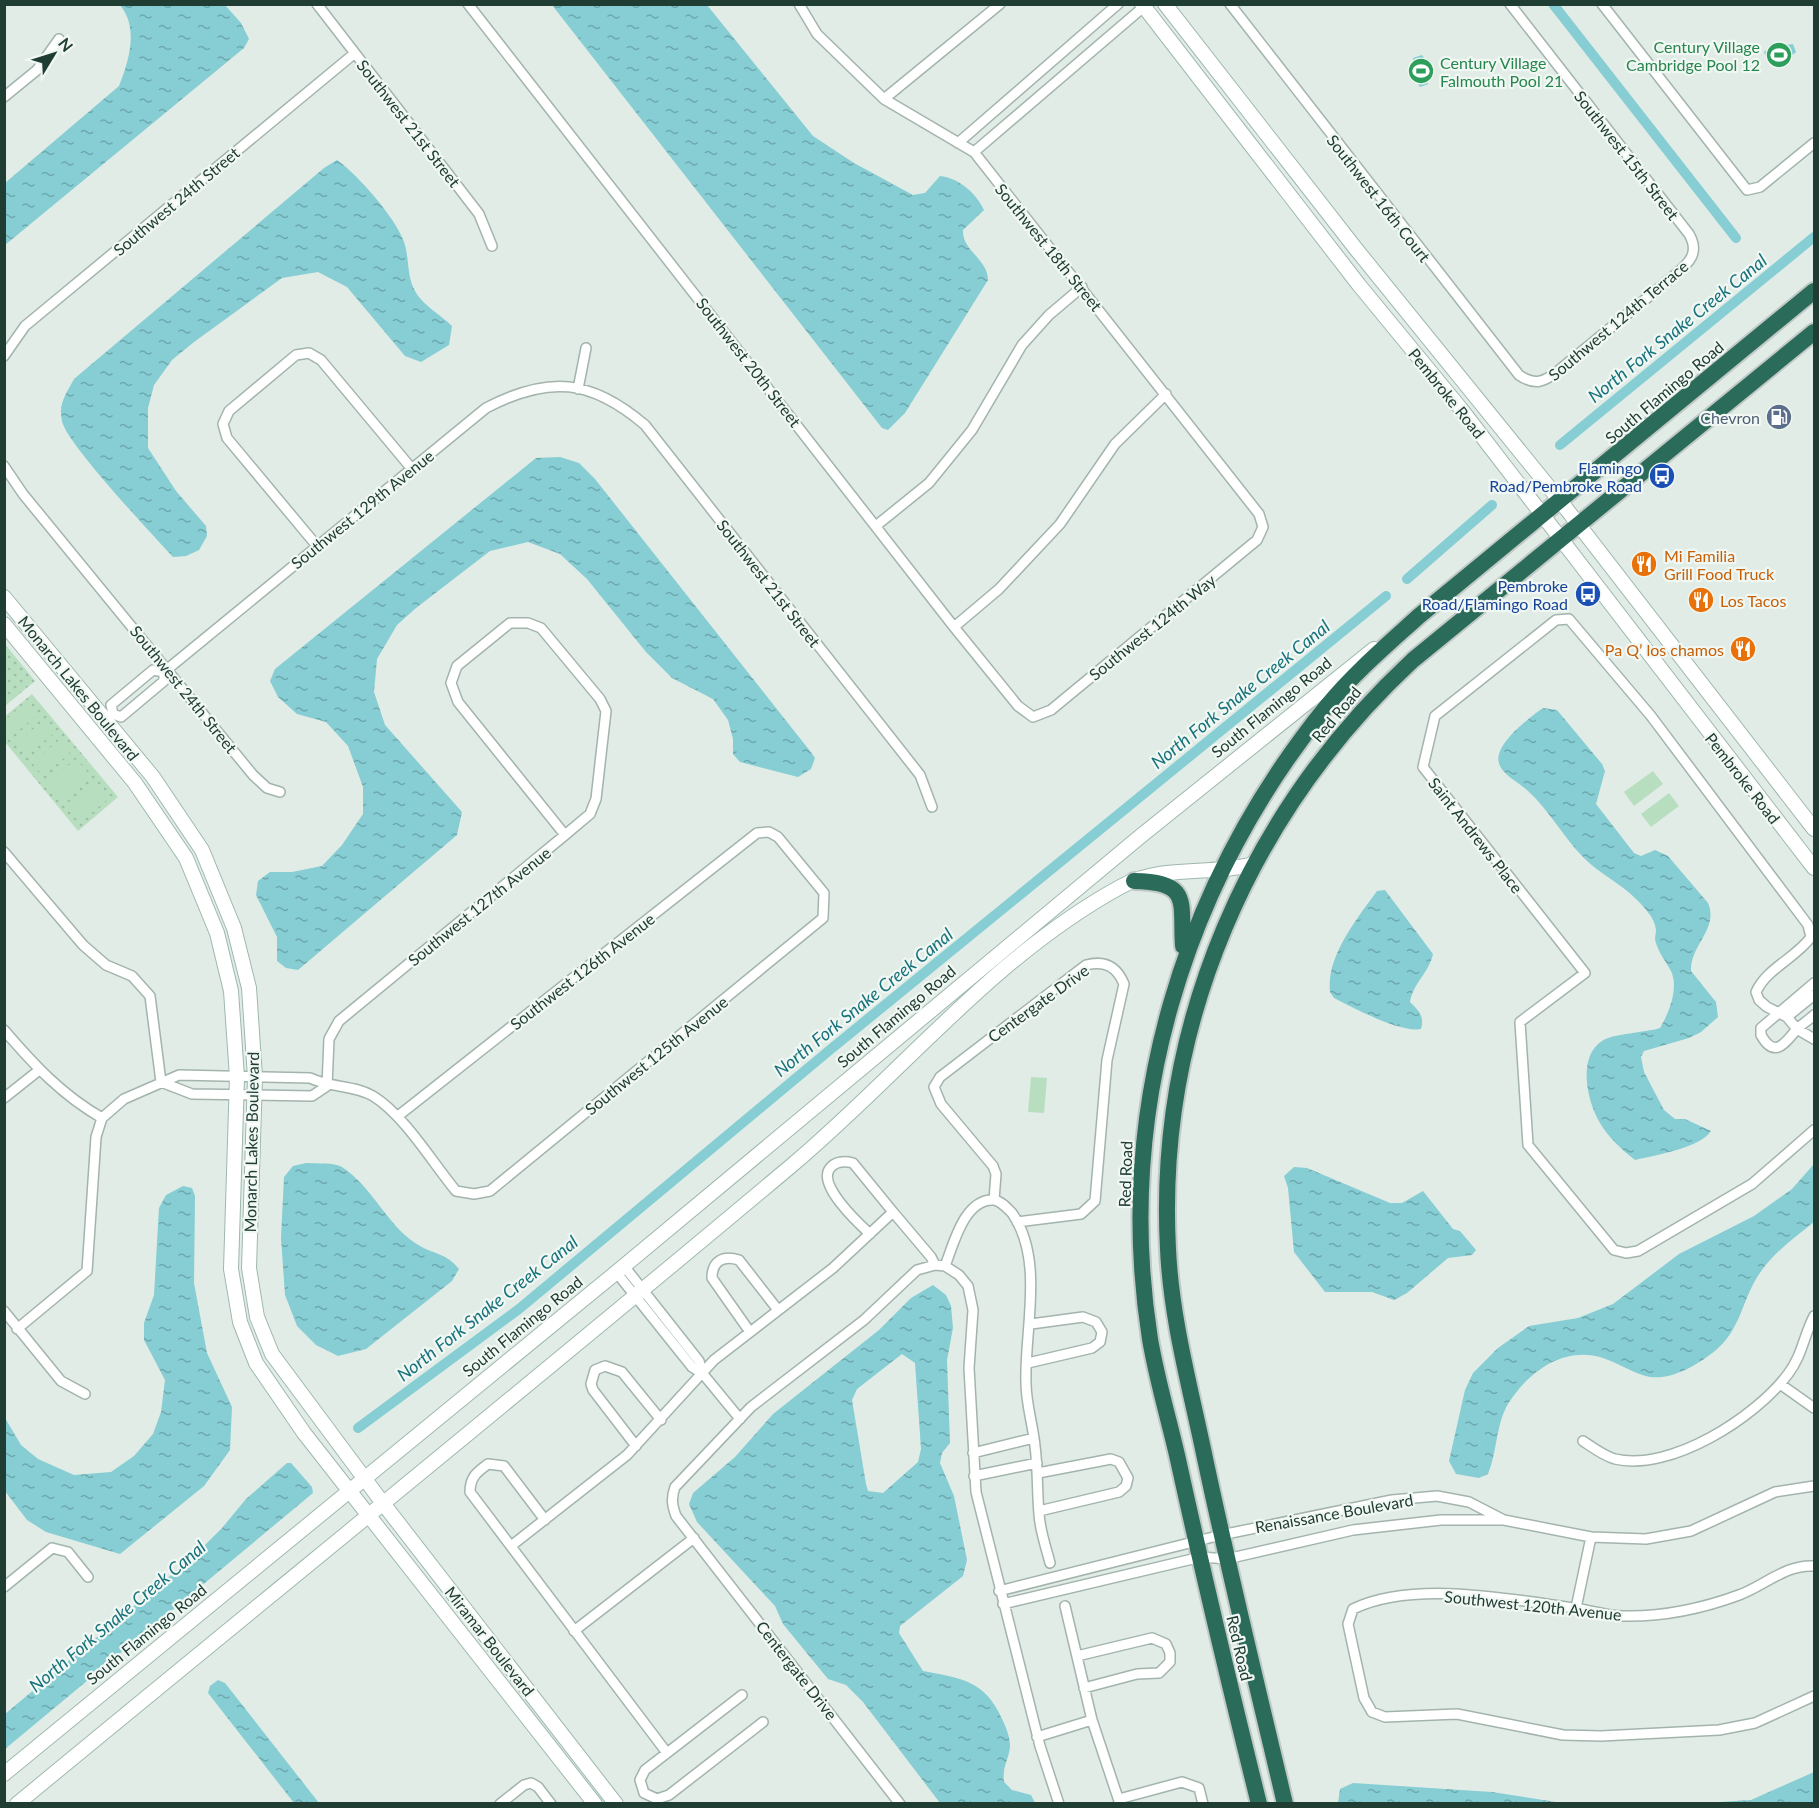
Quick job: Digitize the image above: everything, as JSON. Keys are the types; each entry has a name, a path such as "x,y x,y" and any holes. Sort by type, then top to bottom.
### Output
{"highway":[{"name":"South Flamingo Road","path":"1419,616 1561,502 1815,291"},
{"path":"1560,539 1815,332"},
{"name":"Red Road","path":"1285,1803 1221,1535 1178,1335 1168,1249 1169,1142 1185,1044 1203,979 1253,864 1287,807 1337,740 1381,690 1413,660 1560,539"},
{"name":"Red Road","path":"1258,1803 1150,1339 1142,1247 1143,1143 1148,1096 1159,1041 1184,958 1219,872 1265,790 1328,705 1359,671 1419,616"},
{"path":"1134,881 1154,881 1168,886 1180,896 1184,910 1184,958"}],"main road":[{"name":"Pembroke Road","path":"1165,4 1317,200 1561,502 1815,829"},
{"name":"Pembroke Road","path":"1145,6 1302,211 1461,409 1815,868"},
{"path":"1302,211 1317,200"},
{"name":"Monarch Lakes Boulevard","path":"4,597 109,717 202,850 234,928 249,988 255,1077 249,1268 257,1317 272,1354 366,1476"},
{"name":"South Flamingo Road","path":"4,1774 620,1269 1268,732 1342,672 1419,616"},
{"name":"Monarch Lakes Boulevard","path":"4,624 135,783 186,858 217,933 231,991 237,1077 231,1269 240,1322 256,1363 282,1403 349,1490"},
{"name":"South Flamingo Road","path":"17,1803 810,1150 987,983 1070,919 1134,881 1161,872 1219,872 1253,864"},
{"name":"Miramar Boulevard","path":"366,1476 382,1502 616,1803"},
{"name":"Miramar Boulevard","path":"349,1490 596,1803"}],"street":[{"name":"Southwest 21st Street","path":"316,4 479,214 492,246"},
{"name":"Southwest 20th Street","path":"468,4 877,525 954,627 1018,706 1033,717"},
{"path":"802,8 815,4"},
{"path":"884,99 1000,4"},
{"path":"957,143 1118,4"},
{"name":"Southwest 16th Court","path":"1230,4 1519,375 1536,383"},
{"name":"Southwest 15th Street","path":"1510,4 1689,234 1695,251"},
{"path":"1602,4 1743,185 1751,191 1760,187 1815,143"},
{"path":"974,152 1145,6"},
{"name":"Southwest 18th Street","path":"802,8 817,34 884,99 974,152 1259,513 1263,527"},
{"path":"4,97 37,70 58,39"},
{"name":"Southwest 24th Street","path":"4,356 25,326 355,53"},
{"name":"Southwest 124th Terrace","path":"1536,383 1545,381 1558,371 1667,282 1687,265 1695,251"},
{"path":"877,525 929,483 972,430 1022,345 1049,315 1082,287"},
{"path":"578,389 586,348"},
{"path":"317,546 227,438 223,424 229,411 296,355 309,353 321,360 412,469"},
{"name":"Southwest 129th Avenue","path":"166,671 153,670 111,705 109,717 121,717 164,681 166,671 486,408 525,390 554,386 578,389"},
{"name":"Southwest 21st Street","path":"578,389 602,394 625,408 645,425 920,775 932,807"},
{"path":"954,627 999,590 1060,524 1115,444 1166,394"},
{"name":"Southwest 24th Street","path":"4,466 22,494 253,775 267,788 280,792"},
{"name":"Southwest 124th Way","path":"1033,717 1051,710 1257,540 1263,527"},
{"name":"Saint Andrews Place","path":"1815,1039 1797,1029 1783,1015 1759,1000 1756,992 1761,982 1804,947 1811,937 1808,925 1651,716 1569,620 1556,620 1435,716 1423,767 1585,973 1520,1022 1528,1145 1614,1250 1626,1254 1638,1251 1752,1184 1815,1130"},
{"name":"Southwest 127th Avenue","path":"327,1086 329,1039 339,1021 565,835 590,814 596,799 606,711 600,699 541,628 528,623 510,623 457,666 451,683 458,702 565,835"},
{"name":"Southwest 126th Avenue","path":"398,1116 757,833 769,832 778,837 824,893 825,903"},
{"path":"4,852 83,945 106,965 132,976 150,996 161,1082"},
{"name":"Southwest 125th Avenue","path":"398,1116 456,1191 474,1194 490,1191 823,918 825,903"},
{"name":"Centergate Drive","path":"994,1200 996,1174 993,1166 941,1104 934,1087 940,1077 1086,965 1096,962 1109,964 1119,972 1124,984 1107,1060 1095,1201 1081,1214 1017,1222"},
{"path":"1783,1015 1815,983"},
{"path":"1815,995 1761,1028 1764,1041 1777,1047 1789,1041 1797,1029 1815,1015"},
{"path":"4,1030 38,1071 76,1103 102,1118"},
{"path":"4,1098 38,1071"},
{"path":"17,1329 87,1272 96,1137 102,1118 124,1098 178,1075 310,1078 327,1086 353,1088 372,1095 398,1116"},
{"path":"161,1082 192,1094 312,1096 327,1086"},
{"path":"870,1234 831,1190 826,1181 826,1174 837,1163 853,1163 932,1257 934,1265 945,1266 968,1286 972,1297 969,1368 974,1476 1002,1604 1037,1737 1059,1803"},
{"path":"945,1266 968,1215 985,1201 994,1200 1008,1209 1017,1222 1027,1254 1031,1324 1026,1382 1037,1463 1039,1511 1050,1563"},
{"path":"512,1546 636,1446 704,1374 714,1360 833,1268 893,1212"},
{"path":"750,1332 712,1278 712,1270 721,1259 729,1257 739,1260 778,1310"},
{"name":"Centergate Drive","path":"900,1803 693,1538 672,1506 675,1487 740,1419 790,1376 864,1320 917,1270 934,1265"},
{"path":"620,1269 678,1342 699,1361 704,1374 740,1419"},
{"path":"4,1311 61,1381 85,1394"},
{"path":"1583,1441 1614,1459 1652,1460 1680,1452 1745,1415 1767,1399 1799,1358 1815,1316"},
{"path":"1028,1363 1092,1348 1100,1342 1102,1332 1096,1322 1083,1317 1031,1324"},
{"path":"636,1446 592,1390 591,1384 595,1370 605,1366 622,1372 661,1420"},
{"path":"1780,1384 1815,1408"},
{"path":"972,1453 1034,1438"},
{"path":"1038,1473 1111,1459 1119,1462 1128,1478 1126,1486 1119,1492 1039,1511"},
{"path":"974,1476 1037,1463"},
{"path":"545,1520 504,1466 488,1464 476,1473 470,1482 470,1492 668,1753"},
{"name":"Renaissance Boulevard","path":"1198,1550 1227,1559 1375,1526 1441,1520 1504,1520 1591,1537 1646,1539 1691,1531 1775,1492 1815,1486"},
{"name":"Renaissance Boulevard","path":"1198,1550 1221,1535 1343,1508 1437,1496 1469,1502 1504,1520"},
{"path":"1576,1608 1591,1537"},
{"path":"574,1631 693,1538"},
{"path":"6,1582 52,1548 69,1552 88,1576"},
{"path":"999,1591 1198,1550"},
{"path":"1002,1604 1198,1550"},
{"name":"Southwest 120th Avenue","path":"1815,1566 1799,1566 1741,1594 1682,1613 1622,1616 1576,1608 1456,1595 1413,1595 1371,1600 1353,1609 1348,1624 1364,1698 1372,1712 1385,1717 1457,1714 1563,1735 1601,1736 1719,1730 1755,1723 1815,1696"},
{"path":"1065,1606 1092,1720 1119,1801 1182,1782 1199,1788 1203,1803"},
{"path":"1077,1656 1152,1638 1166,1644 1170,1653 1170,1662 1159,1672 1137,1674 1084,1688"},
{"path":"742,1695 645,1770 640,1780 644,1794 650,1798 669,1795 763,1722"},
{"path":"1037,1737 1092,1720"},
{"path":"500,1803 524,1785 531,1783 538,1787 551,1803"}],"green space":[{"path":"5,644 35,681 4,706"},
{"path":"32,694 118,797 78,831 5,742 4,717"},
{"path":"27,701 38,714 11,737 5,729 5,720"},
{"path":"43,721 54,733 27,756 16,743"},
{"path":"59,740 70,753 43,776 32,763"},
{"path":"76,759 91,776 61,800 47,783"},
{"path":"1653,771 1663,784 1634,806 1624,792"},
{"path":"95,781 109,798 80,823 65,805"},
{"path":"1669,793 1679,806 1651,827 1641,814"},
{"path":"1031,1077 1047,1078 1044,1113 1028,1112"}],"water":[{"path":"120,5 225,5 241,23 249,39 244,48 5,245 5,183 119,86 129,55 131,34 126,14"},
{"path":"552,5 707,5 813,136 854,163 913,195 925,193 940,176 960,183 976,198 984,210 963,230 964,237 970,250 984,266 988,280 905,413 888,430 882,428"},
{"name":"Century Village Cambridge Pool 12","path":"1775,43 1778,46 1793,44 1796,52 1785,61 1781,58 1768,61 1764,52"},
{"name":"Century Village Falmouth Pool 21","path":"1422,55 1431,68 1428,71 1428,84 1420,87 1412,75 1414,72 1413,58"},
{"path":"337,160 365,186 385,209 400,232 407,253 411,282 416,293 425,304 452,326 449,345 421,362 405,356 347,287 318,272 282,278 194,342 172,360 154,385 148,408 148,448 176,491 206,526 207,536 199,550 186,556 173,557 78,448 62,421 61,409 64,399 74,379 324,168"},
{"path":"560,457 579,463 595,479 810,751 815,758 811,769 798,777 740,762 733,754 733,739 728,720 713,699 672,678 646,652 587,579 560,554 528,542 490,551 397,625 377,659 374,692 385,725 462,812 457,835 298,970 286,968 277,961 277,937 256,895 258,881 270,872 292,872 322,866 342,845 363,814 363,787 348,746 326,722 297,714 278,697 270,681 275,669 536,458"},
{"path":"1543,708 1557,710 1602,764 1605,771 1596,804 1634,853 1641,856 1655,850 1668,856 1708,903 1710,921 1695,953 1691,971 1716,1002 1718,1017 1701,1032 1689,1038 1644,1051 1641,1057 1644,1072 1664,1110 1675,1119 1685,1119 1711,1131 1697,1142 1677,1150 1635,1160 1607,1133 1591,1104 1587,1068 1594,1048 1608,1038 1660,1028 1672,1000 1674,985 1671,971 1657,947 1655,926 1646,909 1631,894 1583,857 1536,799 1508,776 1500,766 1499,754 1506,741"},
{"path":"1385,890 1433,954 1428,967 1414,989 1410,1002 1421,1017 1421,1029 1401,1027 1377,1019 1334,998 1330,992 1333,965 1344,939 1377,891"},
{"path":"306,1163 342,1167 363,1185 389,1218 409,1238 420,1246 445,1257 459,1269 452,1281 366,1349 338,1356 316,1345 297,1326 285,1295 281,1238 284,1177 293,1166"},
{"path":"1814,1164 1814,1222 1768,1262 1751,1288 1735,1326 1716,1350 1685,1370 1659,1377 1644,1376 1609,1360 1589,1355 1561,1358 1548,1364 1526,1381 1508,1404 1501,1420 1488,1474 1479,1478 1456,1474 1449,1461 1465,1390 1473,1373 1498,1348 1529,1326 1578,1318 1613,1304 1679,1254 1754,1216 1792,1189"},
{"path":"1294,1167 1307,1168 1390,1203 1402,1203 1423,1191 1453,1229 1460,1231 1476,1250 1472,1255 1448,1258 1407,1293 1394,1300 1372,1292 1325,1292 1294,1252 1288,1188 1284,1176"},
{"path":"183,1186 192,1188 195,1196 194,1283 207,1353 232,1407 230,1450 204,1486 120,1554 46,1532 27,1520 5,1491 5,1418 21,1445 38,1459 74,1475 111,1472 134,1456 153,1434 161,1412 165,1380 144,1340 144,1323 154,1295 159,1208 166,1195"},
{"path":"933,1285 946,1295 951,1306 953,1328 947,1360 950,1443 942,1453 940,1463 954,1496 967,1560 963,1576 900,1626 899,1633 923,1671 960,1679 988,1696 1002,1719 1009,1739 1010,1746 1004,1782 1012,1790 1031,1795 1035,1803 940,1803 863,1702 846,1685 828,1679 783,1624 775,1606 697,1522 689,1504 693,1493 735,1457 773,1414 879,1330 911,1298","holes":["902,1354 915,1363 921,1449 918,1462 883,1493 868,1491 852,1400 857,1389"]},
{"path":"287,1463 291,1463 312,1487 313,1493 5,1749 5,1714 195,1555 246,1499"},
{"path":"218,1680 225,1683 319,1803 294,1803 208,1693 210,1686"},
{"path":"1814,1772 1814,1803 1704,1803 1751,1800"},
{"path":"1353,1783 1492,1792 1562,1803 1338,1803 1340,1789"}],"waterway":[{"path":"1553,4 1736,238"},
{"name":"North Fork Snake Creek Canal","path":"1560,445 1814,237"},
{"name":"North Fork Snake Creek Canal","path":"1407,579 1492,505"},
{"name":"North Fork Snake Creek Canal","path":"358,1428 519,1309 831,1049 1386,596"}],"place":[{"name":"Century Village Cambridge Pool 12","path":"1779,55"},
{"name":"Century Village Falmouth Pool 21","path":"1421,71"},
{"name":"Chevron","path":"1779,417"},
{"name":"Flamingo Road/Pembroke Road","path":"1662,476"},
{"name":"Mi Familia Grill Food Truck","path":"1644,564"},
{"name":"Pembroke Road/Flamingo Road","path":"1588,594"},
{"name":"Los Tacos","path":"1701,600"},
{"name":"Pa Q’ los chamos","path":"1743,649"}]}
